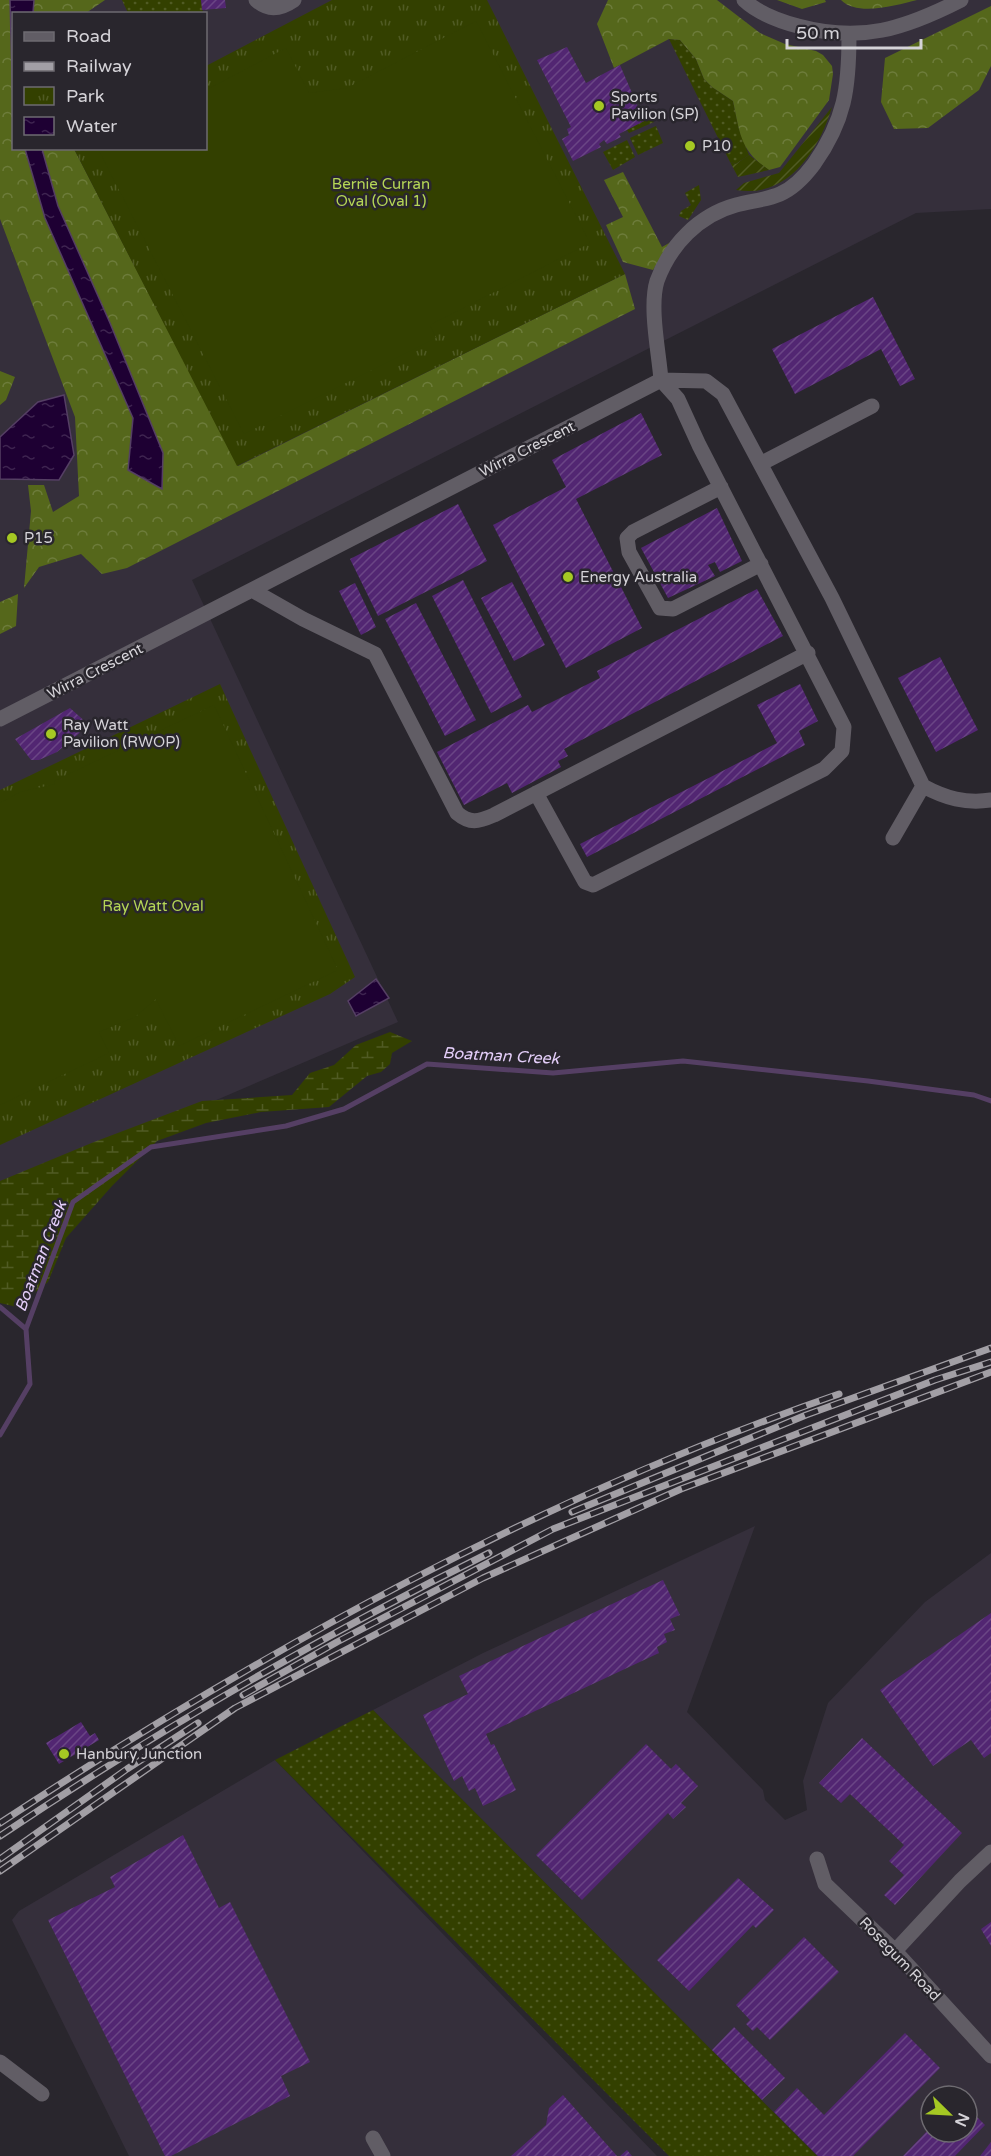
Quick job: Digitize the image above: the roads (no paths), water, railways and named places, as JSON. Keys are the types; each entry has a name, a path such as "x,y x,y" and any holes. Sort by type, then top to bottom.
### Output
{"street":[{"path":"256,0 264,6 280,8 294,0"},
{"path":"744,0 782,22 816,31 849,35 908,25 961,0"},
{"path":"536,794 585,882 593,885 824,769 842,751 844,728 808,653 721,487 678,399 662,380 654,306 657,282 664,267 675,247 700,221 734,205 782,194 807,173 837,127 844,106 849,35"},
{"path":"662,380 706,381 723,394 762,463 832,598 923,786 938,794 971,803 991,800"},
{"name":"Wirra Crescent","path":"0,719 662,380"},
{"path":"762,463 872,406"},
{"path":"721,487 633,532 627,538 629,552 660,609 673,609 761,564"},
{"path":"252,590 303,619 375,654 457,813 466,821 478,822 536,794 808,653"},
{"path":"893,838 923,786"},
{"path":"895,1951 960,1881 991,1852"},
{"name":"Rosegum Road","path":"817,1859 825,1884 895,1951 991,2056"},
{"path":"0,2062 42,2094"},
{"path":"373,2138 383,2156"}],"water":[{"path":"10,0 34,0 33,12 12,12 12,73"},
{"path":"25,150 42,150 58,206 110,323 163,453 162,489 128,470 133,418 45,218"},
{"path":"64,395 74,455 59,480 0,479 0,437 38,402"},
{"path":"376,979 389,998 356,1016 348,1001"}],"waterway":[{"name":"Boatman Creek","path":"0,1435 30,1384 26,1329 73,1202 151,1147 286,1126 344,1109 427,1064 553,1073 683,1061 868,1081 974,1095 991,1101"},
{"path":"0,1307 26,1329"}],"railway":[{"path":"572,1512 806,1415 991,1348"},
{"path":"243,1695 337,1642 553,1529 935,1380 991,1362"},
{"path":"0,1871 235,1708 483,1578 681,1489 991,1372"},
{"path":"0,1823 200,1697 406,1582 512,1529 619,1480 728,1435 839,1394"},
{"path":"0,1836 179,1722 363,1618 489,1553"},
{"path":"0,1859 127,1769 198,1723"}],"place":[{"name":"Sports Pavilion (SP)","path":"599,106"},
{"name":"P10","path":"690,146"},
{"name":"P15","path":"12,538"},
{"name":"Energy Australia","path":"568,577"},
{"name":"Ray Watt Pavilion (RWOP)","path":"51,734"},
{"name":"Hanbury Junction","path":"64,1754"}],"park label":[{"name":"Bernie Curran Oval (Oval 1)","path":"381,192"},
{"name":"Ray Watt Oval","path":"153,906"}]}
